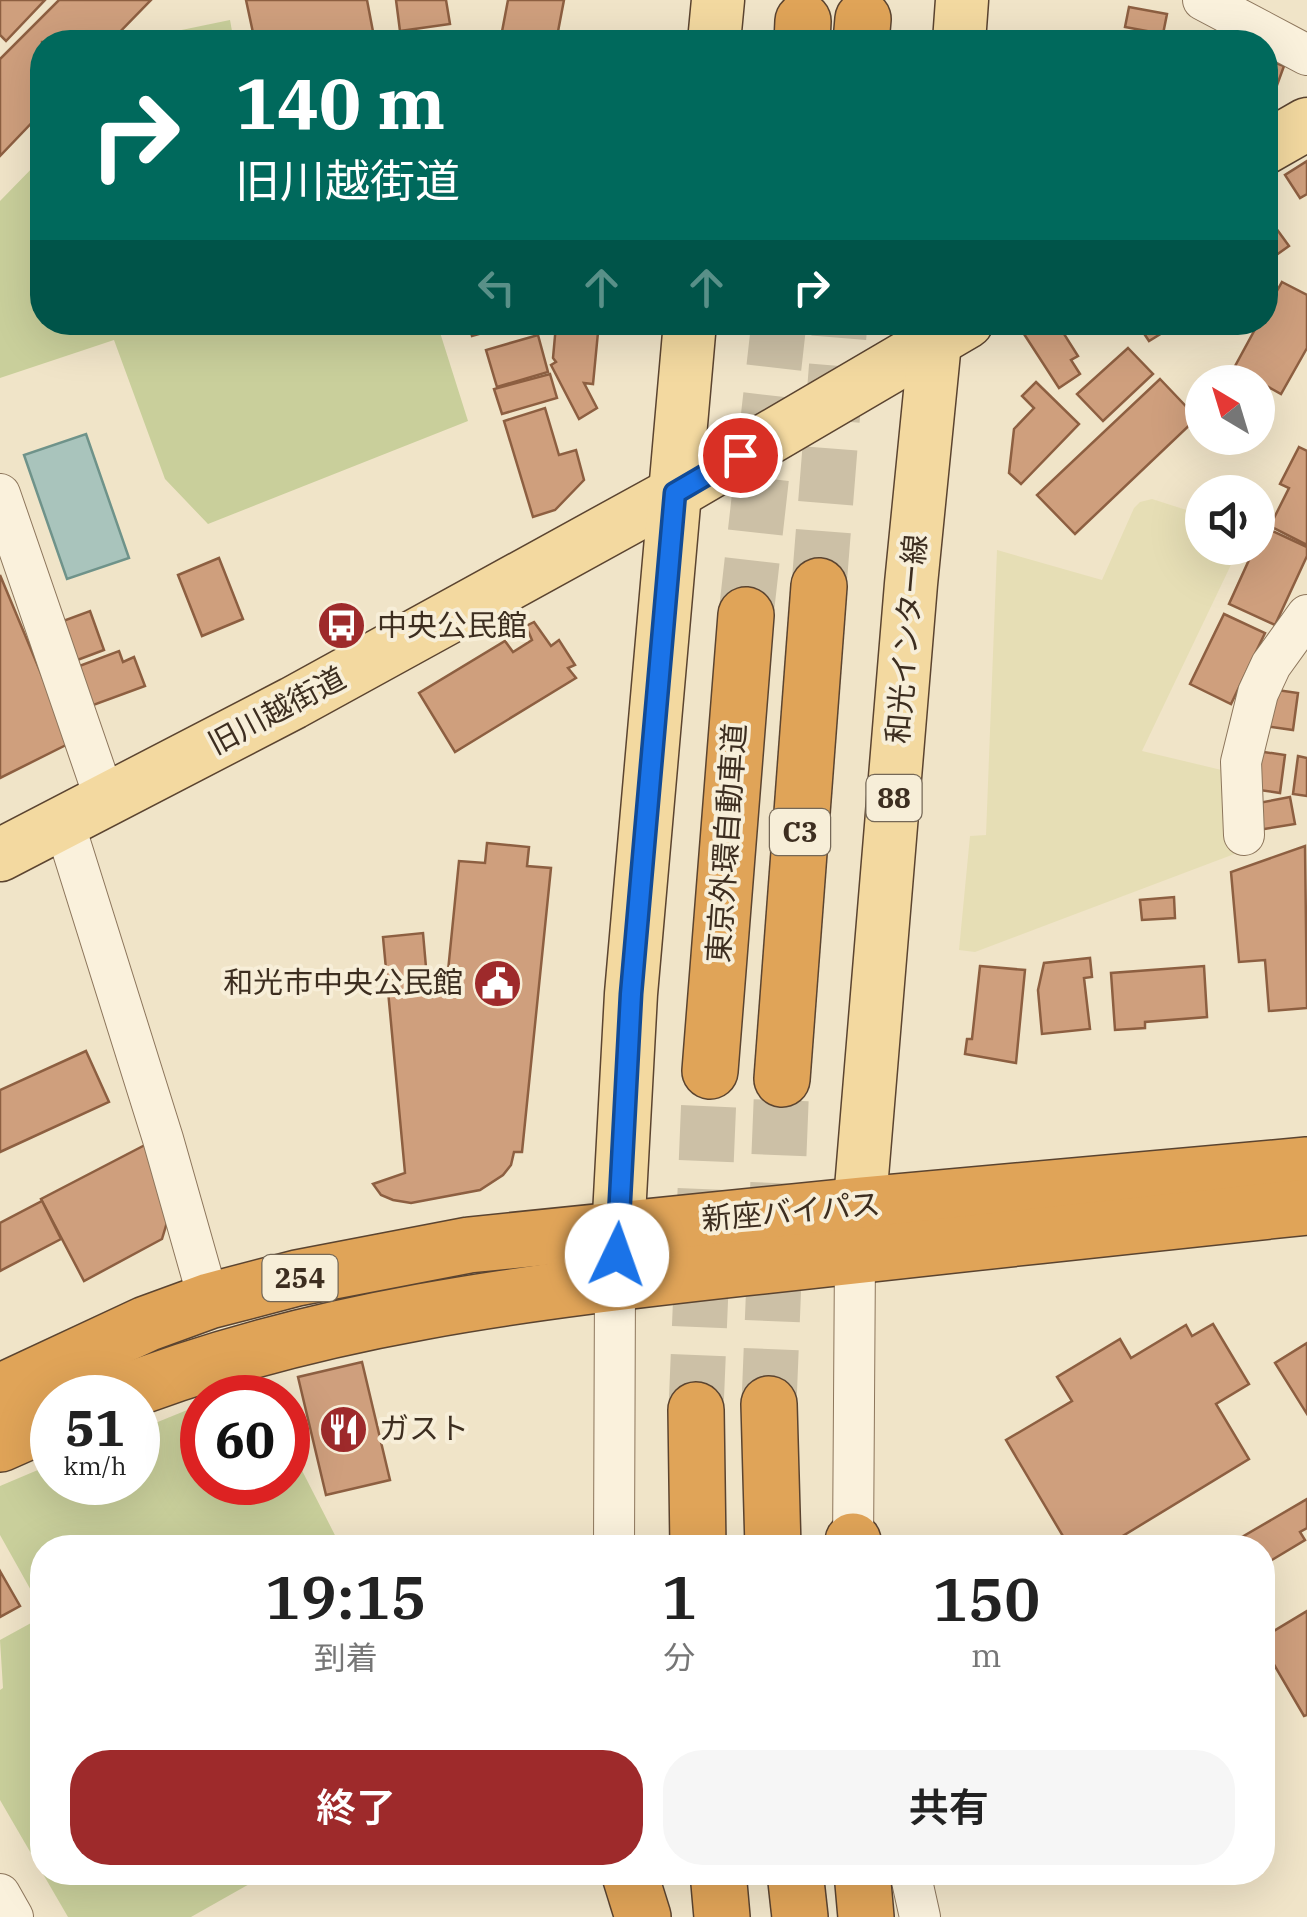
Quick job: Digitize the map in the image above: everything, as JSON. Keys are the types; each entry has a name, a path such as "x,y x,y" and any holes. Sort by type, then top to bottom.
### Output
{"highway":[{"name":"C3","path":"782,1080 819,586"},
{"name":"東京外環自動車道","path":"710,1071 746,615"},
{"name":"新座バイパス","path":"160,1380 296,1337 452,1304 615,1282 858,1230 1307,1166"},
{"name":"新座バイパス","path":"0,1392 146,1324 209,1301 296,1278 470,1245 619,1228 858,1230 1307,1207"},
{"path":"769,1404 772,1535"},
{"path":"696,1410 698,1535"},
{"path":"0,1444 30,1431"},
{"path":"633,1885 643,1917"},
{"path":"719,1885 722,1917"},
{"path":"796,1885 800,1917"},
{"path":"863,1885 866,1917"}],"main road":[{"path":"715,30 718,0"},
{"path":"960,30 962,0"},
{"path":"1278,141 1307,124"},
{"path":"615,1282 631,994 689,335"},
{"name":"旧川越街道","path":"0,855 675,493 935,335"},
{"name":"和光インター線","path":"858,1230 911,584 946,335"}],"street":[{"path":"1203,0 1260,30"},
{"path":"1278,40 1307,55"},
{"path":"0,494 85,812 163,1139 209,1301"},
{"path":"1244,835 1241,762 1258,693 1271,665 1307,615"},
{"path":"853,1535 858,1230"},
{"path":"614,1535 615,1282"},
{"path":"630,1885 632,1917"},
{"path":"913,1885 920,1917"},
{"path":"0,1894 13,1917"}],"shaded area":[{"path":"1152,499 1185,510 1185,565 1231,565 1142,751 1230,772 1237,853 975,952 959,950 970,836 986,835 997,550 1102,580 1140,502"}],"green space":[{"path":"230,20 232,30 181,30"},
{"path":"30,170 30,335 441,335 468,421 208,524 165,479 114,340 0,378 0,201"},
{"path":"180,1413 180,1505 310,1505 310,1486 335,1535 30,1535 30,1589 0,1535 0,1486 30,1473 30,1505 160,1505 160,1421"},
{"path":"30,1624 30,1852 0,1800 0,1640"},
{"path":"49,1885 248,1885 191,1917 68,1917"}],"water":[{"path":"86,434 129,558 67,579 24,455"}],"building":[{"path":"0,0 45,0 6,41 0,35"},
{"path":"59,0 151,0 122,30 30,30 30,125 0,156 0,59"},
{"path":"246,0 367,0 373,30 252,30"},
{"path":"396,0 446,0 450,24 400,30"},
{"path":"508,0 564,0 558,30 502,30"},
{"path":"1129,7 1167,14 1164,30 1125,27"},
{"path":"1307,161 1307,194 1300,198 1285,175"},
{"path":"1278,231 1289,246 1278,254"},
{"path":"1282,282 1307,295 1307,348 1281,394 1275,391 1275,365 1236,365 1252,335 1278,335 1278,289"},
{"path":"538,335 548,372 497,387 486,350"},
{"path":"555,335 598,335 593,384 584,383 597,408 579,419 551,365 556,362"},
{"path":"1025,335 1065,335 1078,356 1071,360 1080,374 1059,388"},
{"path":"1128,348 1153,374 1103,421 1077,394"},
{"path":"550,374 557,398 502,414 494,389"},
{"path":"1160,379 1185,405 1185,429 1075,534 1037,495"},
{"path":"1036,382 1079,424 1021,484 1009,473 1014,429 1034,408 1022,396"},
{"path":"545,408 559,455 576,450 584,480 555,510 533,517 504,421"},
{"path":"1299,447 1307,451 1307,545 1275,529 1275,516 1289,488 1280,484"},
{"path":"1275,532 1307,547 1307,556 1275,625 1229,604 1247,565 1275,565"},
{"path":"219,558 243,619 202,636 178,575"},
{"path":"0,575 70,743 0,778"},
{"path":"90,611 104,650 72,662 63,621"},
{"path":"1224,614 1265,633 1231,704 1190,684"},
{"path":"534,622 551,646 559,640 575,665 568,668 576,678 455,752 419,693 505,641 513,652 532,640 526,626"},
{"path":"119,651 123,662 134,657 145,686 88,707 74,668"},
{"path":"1270,689 1298,693 1293,730 1265,726"},
{"path":"1257,751 1285,755 1280,793 1252,789"},
{"path":"1298,756 1307,758 1307,796 1293,794"},
{"path":"1290,797 1295,824 1258,830 1253,804"},
{"path":"487,843 529,847 527,866 551,868 522,1152 514,1152 503,1175 480,1190 411,1203 393,1200 381,1195 373,1184 405,1173 383,937 423,933 428,990 446,991 459,861 485,863"},
{"path":"1305,846 1307,1008 1269,1011 1265,960 1239,962 1231,872"},
{"path":"1174,897 1175,918 1142,920 1140,900"},
{"path":"1090,958 1092,977 1084,978 1090,1029 1042,1034 1038,990 1044,963"},
{"path":"980,966 1025,970 1016,1063 965,1054 967,1039 972,1039"},
{"path":"1204,966 1207,1017 1145,1022 1145,1028 1115,1030 1111,973"},
{"path":"86,1051 109,1102 0,1152 0,1090"},
{"path":"145,1145 168,1219 162,1239 84,1281 41,1199"},
{"path":"42,1201 61,1239 0,1271 0,1223"},
{"path":"1213,1324 1249,1384 1216,1404 1249,1459 1124,1535 1062,1535 1006,1440 1072,1401 1057,1377 1120,1339 1131,1358 1186,1325 1192,1336"},
{"path":"1307,1343 1307,1414 1275,1363"},
{"name":"ガスト","path":"362,1362 390,1480 326,1495 310,1428 310,1375 307,1375"},
{"path":"1307,1499 1307,1528 1300,1532 1305,1540 1275,1558 1275,1535 1245,1535"},
{"path":"0,1571 20,1606 0,1617"},
{"path":"1307,1611 1307,1715 1304,1716 1275,1666 1275,1630"}],"tunnel":[{"path":"746,615 778,335"},
{"path":"819,586 839,335"},
{"path":"696,1410 710,1071"},
{"path":"769,1404 782,1079"}],"place":[{"name":"中央公民館","path":"342,626"},
{"name":"和光市中央公民館","path":"498,983"},
{"name":"ガスト","path":"344,1429"}],"route":[{"path":"617,1255 631,994 675,493 740,455"}]}
